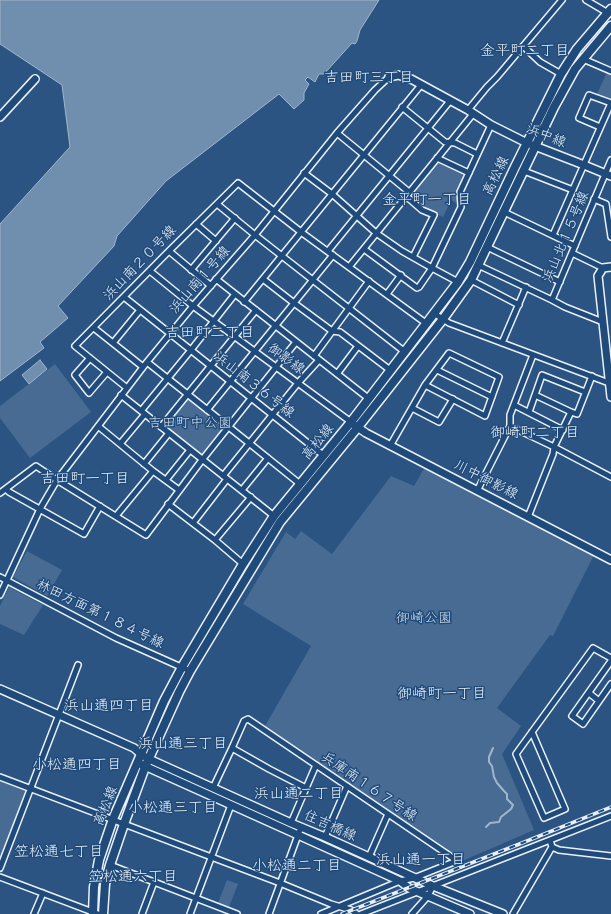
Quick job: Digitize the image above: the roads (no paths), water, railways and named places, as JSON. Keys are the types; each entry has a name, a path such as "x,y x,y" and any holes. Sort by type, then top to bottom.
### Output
{"main road":[{"name":"高松線","path":"103,914 105,884 110,865 164,701 182,667 243,564 274,516 435,314 458,282 470,262 561,74 577,49 609,11"},
{"name":"高松線","path":"145,757 190,671 280,522 358,427 443,319 471,280 535,146 575,69 610,29"},
{"name":"高松線","path":"95,913 94,887 99,860 113,820 142,765"}],"street":[{"path":"349,267 449,143 487,87 562,0"},
{"path":"586,0 609,11"},
{"path":"598,23 610,29"},
{"path":"523,46 540,62 561,74"},
{"path":"583,59 611,72"},
{"name":"浜中線","path":"389,77 398,75 411,79 491,125 527,143 608,175"},
{"name":"浜山南１号線","path":"0,595 40,508 57,480 121,395 193,306 255,235 337,134 375,90 389,77"},
{"path":"0,118 35,79"},
{"path":"244,302 421,84"},
{"path":"553,235 611,103 589,95 580,118 600,126"},
{"path":"328,251 450,101"},
{"path":"402,107 445,142 455,143 478,153"},
{"path":"364,248 417,288 420,287 432,268 461,206 460,192 491,125"},
{"path":"337,134 364,154 389,176 422,210 434,215 413,257"},
{"path":"437,158 469,173"},
{"name":"浜山北１５号線","path":"478,265 552,300 594,199 608,175 611,160"},
{"path":"524,171 573,190"},
{"path":"304,173 332,194 376,233 402,251 458,282"},
{"name":"浜山南２０号線","path":"127,388 75,346 238,183 273,211"},
{"path":"594,199 606,204 611,237"},
{"path":"217,204 405,352"},
{"path":"273,211 427,324"},
{"path":"504,212 575,246"},
{"path":"191,270 235,218"},
{"path":"196,224 216,241"},
{"path":"487,247 560,282"},
{"path":"168,252 210,286"},
{"path":"572,253 603,268 611,267"},
{"path":"207,410 333,255"},
{"path":"603,268 598,276 611,396"},
{"name":"御影線","path":"150,271 193,306 350,422"},
{"path":"387,294 401,276"},
{"path":"216,279 368,398"},
{"path":"263,279 332,331 340,332 390,370"},
{"path":"471,280 518,305"},
{"path":"314,356 369,281"},
{"path":"502,343 526,287"},
{"path":"120,444 168,379 235,294"},
{"name":"浜山南３６号線","path":"124,297 324,455"},
{"path":"552,300 565,307 603,322"},
{"path":"113,343 140,310"},
{"path":"161,427 256,310"},
{"path":"435,314 449,323 609,383"},
{"path":"94,328 113,343 168,379 300,484"},
{"path":"0,493 36,466 146,535 202,460 296,342"},
{"path":"337,374 358,346"},
{"path":"390,446 425,385 450,353 499,377 485,416 425,385"},
{"path":"477,490 510,426 510,415 534,355"},
{"path":"90,358 75,375 89,394 107,372"},
{"path":"193,523 249,443 298,383 319,360"},
{"path":"437,370 492,397"},
{"path":"529,412 542,375 585,392"},
{"path":"535,395 577,414 592,376"},
{"path":"121,395 274,516"},
{"path":"412,408 439,422 453,399"},
{"path":"514,405 563,430"},
{"path":"528,517 553,454 554,447 571,412"},
{"name":"川中御影線","path":"350,422 366,433 390,446 611,560"},
{"path":"98,426 144,464 179,490"},
{"path":"510,426 611,477"},
{"path":"144,464 169,433"},
{"path":"166,480 190,450"},
{"path":"242,490 268,458"},
{"path":"116,516 153,471"},
{"path":"6,489 84,534 100,506"},
{"path":"215,540 251,497"},
{"path":"168,504 215,540 243,564"},
{"name":"林田方面第１８４号線","path":"0,577 116,638 190,671"},
{"path":"532,732 565,809 544,818 516,754 593,648 611,658"},
{"path":"611,661 572,716 583,724 611,684"},
{"path":"0,868 78,665"},
{"name":"住吉橋線","path":"0,689 134,748 145,757 291,823 414,878 503,914"},
{"path":"589,693 599,701"},
{"name":"兵庫南１６７号線","path":"232,748 244,721 248,719 453,858 454,862 414,878 400,881 321,914"},
{"path":"213,788 232,748 306,788"},
{"name":"住吉橋線","path":"142,765 400,881 409,888 470,914"},
{"path":"291,823 316,765"},
{"path":"0,777 351,910 357,914"},
{"path":"325,837 347,786"},
{"path":"190,914 231,805"},
{"path":"369,857 388,814"},
{"path":"361,914 611,816"},
{"path":"269,914 301,827"},
{"path":"513,914 552,847 550,840"},
{"path":"552,847 559,850 611,856"},
{"path":"110,865 196,898 230,913 237,914"},
{"path":"0,877 95,913"},
{"path":"142,914 154,882"},
{"path":"412,914 428,896 433,886"},
{"path":"34,914 42,893"}],"waterway":[{"path":"486,827 490,823 499,822 501,817 511,809 513,805 507,799 507,794 497,783 494,777 492,766 489,762 489,757 493,748"}],"railway":[{"path":"342,914 611,807"}],"district":[{"name":"金平町二丁目","path":"525,51"},
{"name":"吉田町三丁目","path":"369,78"},
{"name":"金平町一丁目","path":"427,200"},
{"name":"吉田町二丁目","path":"210,333"},
{"name":"御崎町二丁目","path":"535,433"},
{"name":"吉田町一丁目","path":"85,479"},
{"name":"御崎町一丁目","path":"442,694"},
{"name":"浜山通四丁目","path":"109,706"},
{"name":"浜山通三丁目","path":"183,744"},
{"name":"小松通四丁目","path":"77,765"},
{"name":"浜山通二丁目","path":"299,794"},
{"name":"小松通三丁目","path":"173,808"},
{"name":"笠松通七丁目","path":"59,852"},
{"name":"浜山通一丁目","path":"421,860"},
{"name":"小松通二丁目","path":"297,866"},
{"name":"笠松通六丁目","path":"133,877"}],"park label":[{"name":"吉田町中公園","path":"190,423"},
{"name":"御崎公園","path":"424,618"}]}
